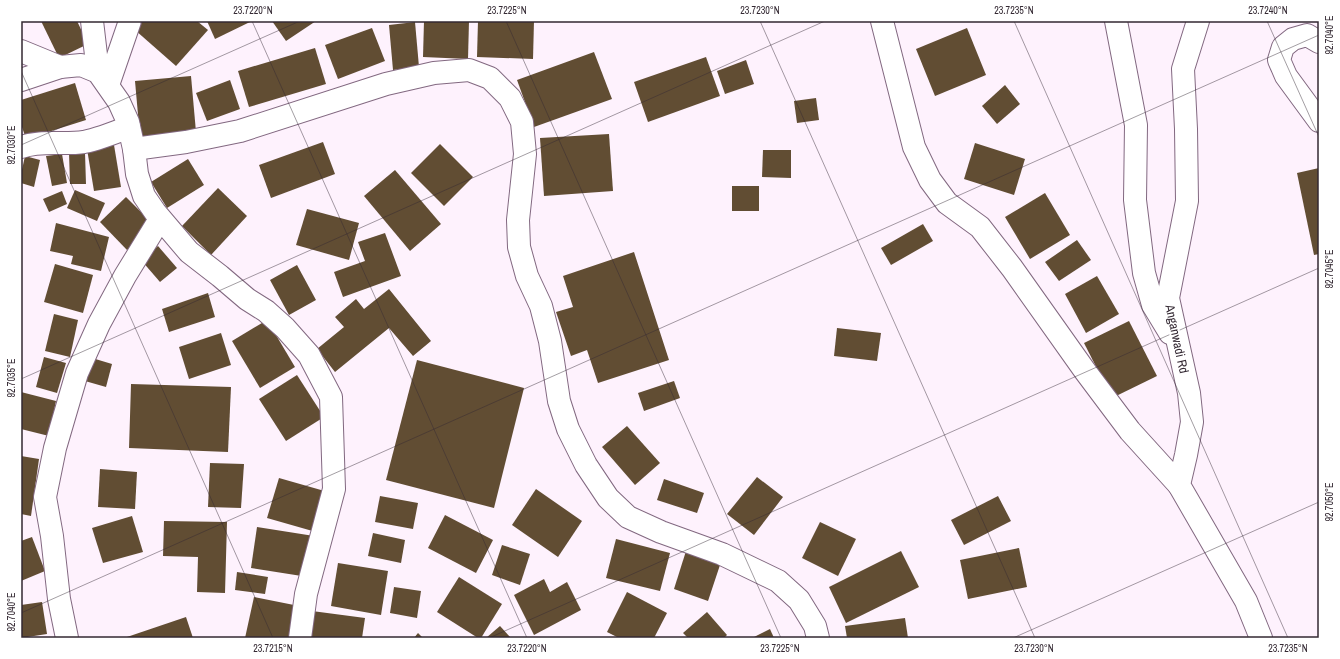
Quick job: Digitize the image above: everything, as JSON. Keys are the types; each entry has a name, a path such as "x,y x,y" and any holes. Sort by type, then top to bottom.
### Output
{"street":[{"path":"92,21 103,79"},
{"path":"103,79 130,21"},
{"path":"882,21 914,147 930,180 948,203 980,227 1012,268 1085,371 1130,431 1179,485 1246,601 1262,638"},
{"path":"1116,21 1136,125 1135,200 1144,273 1153,305 1180,349"},
{"name":"Anganwadi Rd","path":"1179,485 1192,422 1189,393 1168,298 1187,201 1183,69 1198,21"},
{"path":"1319,42 1307,35 1293,39 1283,47 1279,60 1286,76 1319,121"},
{"path":"21,50 60,67"},
{"path":"21,80 60,67 81,65 103,79 119,102 129,127 134,149 137,174 144,196 160,219 189,252 247,299 266,311 285,328 309,355 331,397 334,488 306,594 300,638"},
{"path":"134,149 186,142 240,131 386,84 434,73 469,70 490,78 510,98 522,122 525,154 518,220 519,246 527,276 541,306 550,341 559,401 568,429 586,465 608,498 628,517 661,532 722,554 778,581 799,600 815,626 818,638"},
{"path":"21,147 30,144 83,142 129,127"},
{"path":"67,638 59,598 52,536 45,497 55,448 77,373 99,324 125,276 160,219"}],"building":[{"path":"41,21 77,21 88,44 59,58"},
{"path":"142,21 197,21 208,30 176,66 135,30"},
{"path":"207,21 252,21 215,39"},
{"path":"272,21 316,21 286,41"},
{"path":"424,21 469,21 468,59 423,57"},
{"path":"478,21 534,21 533,59 477,57"},
{"path":"415,22 419,67 393,70 389,25"},
{"path":"372,28 385,61 338,79 325,45"},
{"path":"967,28 986,75 935,96 916,49"},
{"path":"315,48 326,84 249,107 238,71"},
{"path":"594,52 612,99 534,127 517,80"},
{"path":"706,57 720,96 648,122 634,82"},
{"path":"746,60 754,84 725,94 717,71"},
{"path":"191,76 196,132 140,137 135,81"},
{"path":"230,80 240,109 207,121 196,93"},
{"path":"75,83 86,120 26,139 21,124 21,100"},
{"path":"1005,85 1020,104 997,124 982,106"},
{"path":"816,98 819,120 797,123 794,101"},
{"path":"609,134 613,191 544,196 540,138"},
{"path":"323,142 335,174 271,198 259,165"},
{"path":"975,143 1025,159 1014,195 964,179"},
{"path":"440,144 473,177 444,206 411,173"},
{"path":"114,145 121,187 94,191 87,149"},
{"path":"763,150 791,150 791,178 762,177"},
{"path":"69,153 85,153 86,184 70,184"},
{"path":"62,154 67,183 52,186 46,156"},
{"path":"25,156 40,160 34,187 21,183 21,174"},
{"path":"188,159 204,185 167,208 151,182"},
{"path":"1319,168 1319,254 1314,255 1297,173"},
{"path":"395,170 441,224 410,251 364,196"},
{"path":"732,186 759,186 759,211 732,211"},
{"path":"218,188 247,216 211,255 182,226"},
{"path":"75,190 105,203 97,221 67,208"},
{"path":"62,191 67,204 49,212 43,199"},
{"path":"1045,193 1070,235 1030,259 1005,217"},
{"path":"126,197 153,224 127,250 100,222"},
{"path":"307,209 359,223 349,260 296,245"},
{"path":"56,223 109,237 101,271 71,264 73,256 50,251"},
{"path":"923,224 933,241 891,265 881,248"},
{"path":"385,233 401,276 343,297 334,272 365,261 358,242"},
{"path":"1077,240 1091,260 1059,281 1045,262"},
{"path":"158,246 177,268 160,282 141,260"},
{"path":"634,252 669,360 598,383 587,350 571,356 556,312 573,307 563,276"},
{"path":"55,264 93,275 83,313 44,302"},
{"path":"297,265 316,300 289,315 270,280"},
{"path":"1097,276 1119,314 1086,333 1065,294"},
{"path":"389,289 431,341 413,356 389,328 335,372 317,349 344,327 335,317 356,299 364,309"},
{"path":"208,293 215,317 169,332 162,309"},
{"path":"54,314 78,320 70,357 45,351"},
{"path":"267,320 295,367 260,388 232,341"},
{"path":"1129,321 1157,376 1112,398 1084,343"},
{"path":"837,328 881,333 877,361 834,356"},
{"path":"221,333 231,365 189,379 179,347"},
{"path":"44,357 66,363 57,393 36,387"},
{"path":"92,358 112,364 106,387 85,381"},
{"path":"417,360 524,388 494,508 386,480"},
{"path":"297,375 324,417 286,441 259,399"},
{"path":"674,381 680,398 644,411 638,393"},
{"path":"131,384 231,387 228,452 129,448"},
{"path":"21,392 56,401 49,436 21,429"},
{"path":"627,426 660,463 635,485 602,447"},
{"path":"21,456 39,459 31,516 21,514"},
{"path":"210,463 244,464 241,508 208,507"},
{"path":"100,469 137,472 135,509 98,507"},
{"path":"757,477 783,497 754,535 727,514"},
{"path":"279,478 328,492 316,532 267,518"},
{"path":"664,479 704,493 697,513 657,500"},
{"path":"536,489 582,521 558,557 512,525"},
{"path":"380,496 418,503 413,529 375,522"},
{"path":"998,496 1011,521 964,545 951,520"},
{"path":"445,515 493,540 476,573 428,548"},
{"path":"132,516 143,552 103,563 92,528"},
{"path":"164,521 227,522 225,593 197,592 198,557 163,556"},
{"path":"820,522 856,539 838,576 802,558"},
{"path":"257,527 314,536 308,577 251,568"},
{"path":"373,533 405,540 401,563 368,556"},
{"path":"32,537 45,571 21,581 21,541"},
{"path":"616,539 670,553 660,591 606,578"},
{"path":"502,545 530,554 520,585 492,575"},
{"path":"1019,548 1027,587 968,599 960,560"},
{"path":"686,551 721,562 708,601 674,589"},
{"path":"901,551 919,587 846,623 829,587"},
{"path":"338,563 388,571 381,615 331,606"},
{"path":"237,572 268,577 265,594 235,590"},
{"path":"459,577 502,604 481,638 478,638 437,612"},
{"path":"544,579 550,592 567,582 581,610 534,635 514,595"},
{"path":"394,587 421,591 417,618 390,613"},
{"path":"627,592 667,613 654,638 619,638 607,632"},
{"path":"254,597 299,606 292,638 245,638"},
{"path":"42,602 47,634 21,638 21,605"},
{"path":"312,611 365,618 362,638 309,638"},
{"path":"707,612 727,635 724,638 688,638 683,633"},
{"path":"186,617 193,638 124,638"},
{"path":"905,618 908,638 847,638 845,626"},
{"path":"500,626 511,638 486,638"},
{"path":"770,629 774,638 752,638"},
{"path":"418,633 423,638 414,638"}]}
